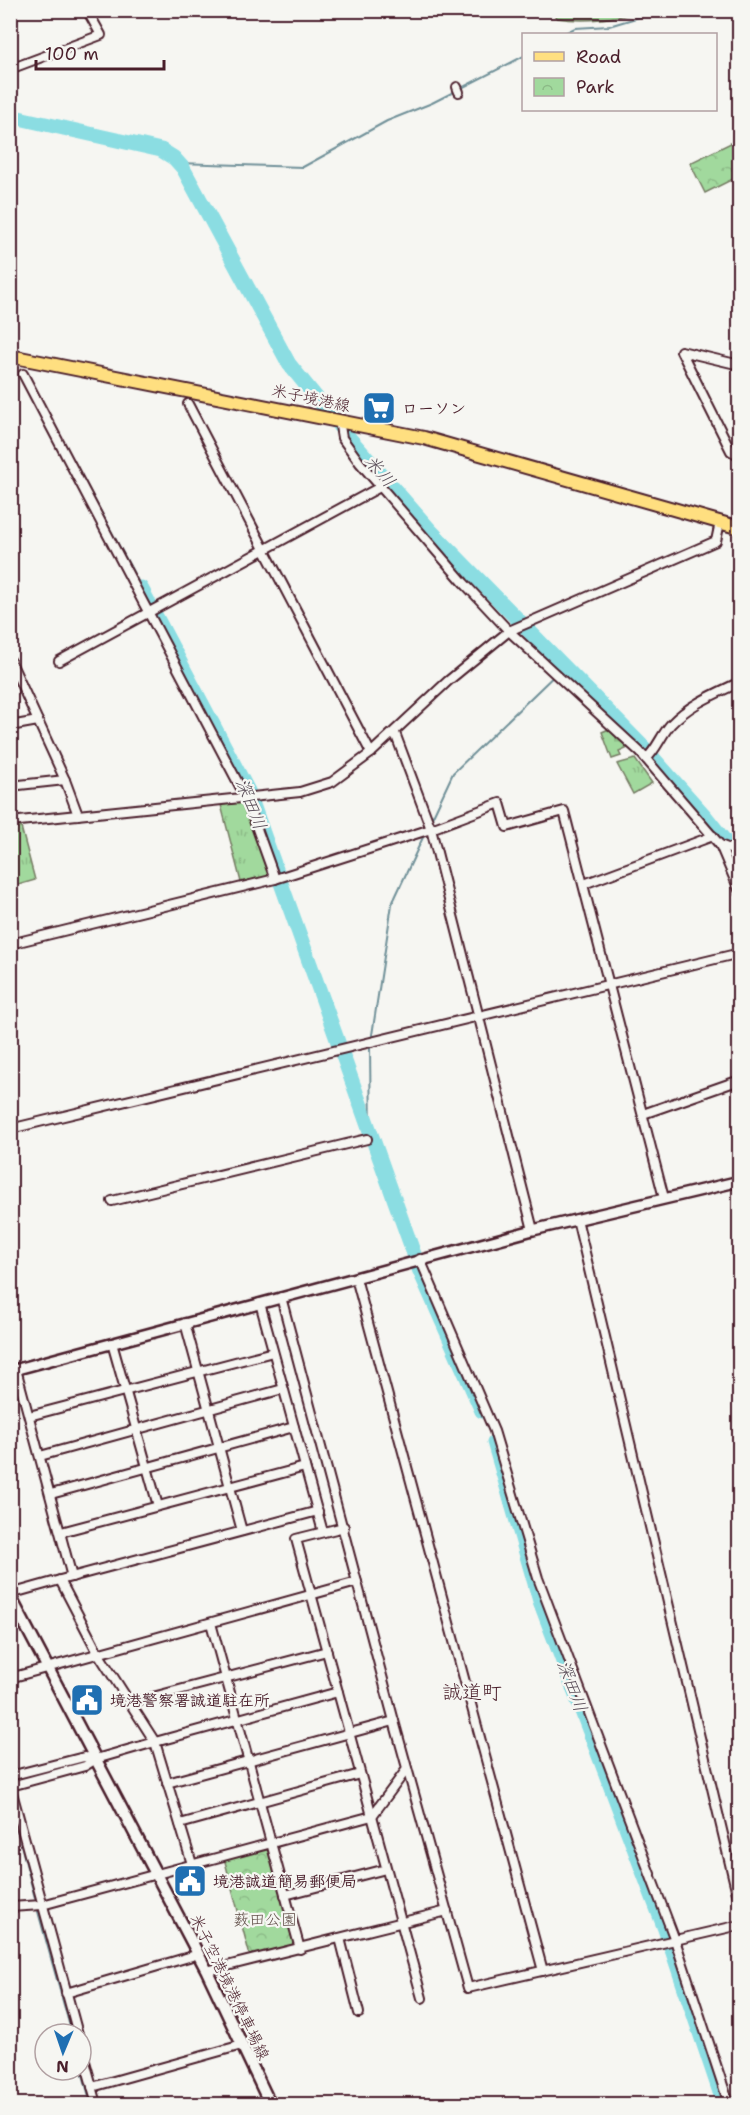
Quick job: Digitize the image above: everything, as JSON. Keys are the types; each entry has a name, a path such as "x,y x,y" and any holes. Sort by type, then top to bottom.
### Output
{"main road":[{"name":"米子境港線","path":"10,356 424,438 740,528"},
{"name":"米子空港境港停車場線","path":"10,1595 199,1954 270,2104"}],"street":[{"path":"10,69 101,36 87,10"},
{"path":"740,365 681,351 731,451 740,456"},
{"path":"23,374 246,798 275,879"},
{"path":"188,404 371,753"},
{"path":"339,420 342,438 380,487 509,631 646,759 713,836 720,845 740,892"},
{"path":"59,661 380,487"},
{"path":"10,822 300,792 332,782 395,733 448,681 509,631 716,542 720,522"},
{"path":"11,663 65,780 78,815"},
{"path":"646,759 656,750 669,726 689,707 740,682"},
{"path":"10,726 38,721"},
{"path":"395,733 431,829 533,1230"},
{"path":"10,786 65,780"},
{"path":"10,944 275,879 431,829 500,803 507,827 564,811 664,1198"},
{"path":"584,884 713,836"},
{"path":"720,845 740,853"},
{"path":"10,1129 479,1014 740,953"},
{"path":"643,1114 740,1080"},
{"path":"112,1201 367,1138"},
{"path":"72,1577 29,1416 13,1370 420,1259 740,1181"},
{"path":"577,1219 740,1906"},
{"path":"420,1259 494,1431 538,1578 675,1940 729,2104"},
{"path":"356,1278 543,1971"},
{"path":"281,1297 468,1988 740,1925"},
{"path":"260,1303 323,1532"},
{"path":"185,1323 242,1532"},
{"path":"112,1343 158,1506"},
{"path":"29,1416 273,1352"},
{"path":"40,1456 283,1389"},
{"path":"51,1494 294,1427"},
{"path":"61,1532 305,1467"},
{"path":"10,1595 318,1511"},
{"path":"344,1527 296,1539 422,1998"},
{"path":"60,1580 98,1653 155,1742 192,1864"},
{"path":"10,1678 357,1582"},
{"path":"211,1623 300,1948"},
{"path":"130,1703 327,1651"},
{"path":"74,2022 40,1905 11,1785 85,1766 96,1759 155,1742 338,1692"},
{"path":"168,1783 394,1721"},
{"path":"10,1776 84,1757 96,1759"},
{"path":"10,1907 40,1905 372,1816 407,1769"},
{"path":"180,1824 360,1774"},
{"path":"285,1895 386,1869"},
{"path":"207,1971 447,1911"},
{"path":"340,1938 359,2013"},
{"path":"66,1993 199,1954"},
{"path":"92,2087 242,2045"},
{"path":"91,2082 97,2104"}],"green space":[{"path":"554,10 645,11 612,18 579,20 557,18"},
{"path":"739,139 739,176 705,193 690,163"},
{"path":"609,729 628,748 619,752 621,756 612,759 602,732"},
{"path":"635,759 652,783 633,794 617,764"},
{"path":"245,802 270,876 241,882 221,805"},
{"path":"21,827 35,880 11,887 11,828"},
{"name":"薮田公園","path":"269,1846 299,1945 250,1956 224,1858"}],"water":[{"path":"30,378 151,605 29,379"}],"waterway":[{"path":"565,33 575,28 609,26 663,10"},
{"path":"178,163 303,167 387,121 432,103 522,57"},
{"name":"米川","path":"10,116 161,150 174,158 183,168 289,364 350,439 430,530 646,750 705,816 724,840 740,878"},
{"name":"深田川","path":"141,588 248,791 414,1254"},
{"path":"431,820 453,773 563,667"},
{"path":"371,1137 370,1048 392,904 425,833"},
{"name":"深田川","path":"419,1269 482,1411"},
{"name":"深田川","path":"494,1442 540,1601 665,1929 724,2104"},
{"path":"21,1778 80,1763"},
{"path":"10,1803 36,1902"},
{"path":"37,1908 69,2022"},
{"path":"85,2082 91,2104"}],"place":[{"name":"ローソン","path":"379,408"},
{"name":"境港警察署誠道駐在所","path":"87,1700"},
{"name":"境港誠道簡易郵便局","path":"190,1881"}],"district":[{"name":"誠道町","path":"472,1692"}]}
